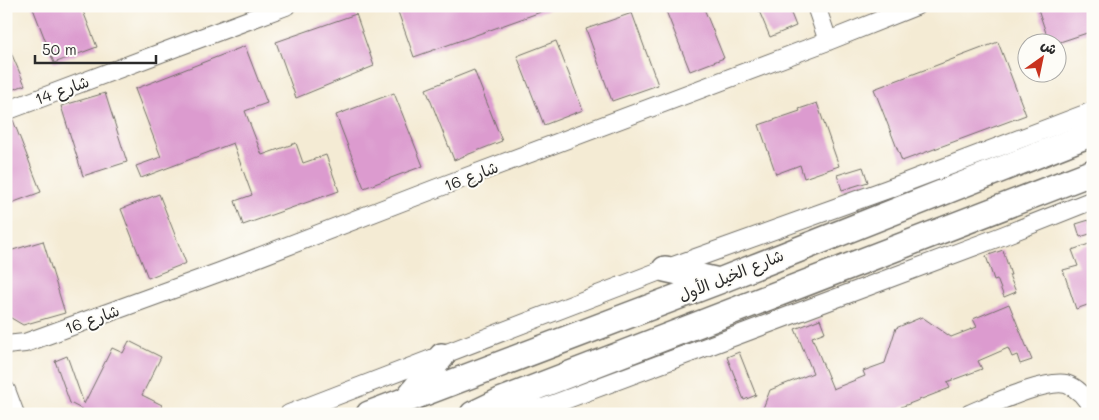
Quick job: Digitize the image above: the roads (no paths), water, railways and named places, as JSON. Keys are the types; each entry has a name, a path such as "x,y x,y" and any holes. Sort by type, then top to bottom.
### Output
{"main road":[{"name":"شارع الخيل الأول","path":"369,414 719,281 1093,133"},
{"path":"473,414 500,401 1090,170"},
{"path":"666,269 719,281"},
{"path":"407,399 442,356"}],"street":[{"name":"شارع 14","path":"6,111 286,6"},
{"path":"816,6 828,41"},
{"name":"شارع 16","path":"6,345 25,344 220,272 916,6"},
{"path":"289,414 666,269 888,189 1093,111"},
{"path":"500,401 517,408 546,407 1093,200"},
{"path":"969,414 1036,388 1056,383 1076,388 1093,410"},
{"path":"6,391 15,414"}]}
